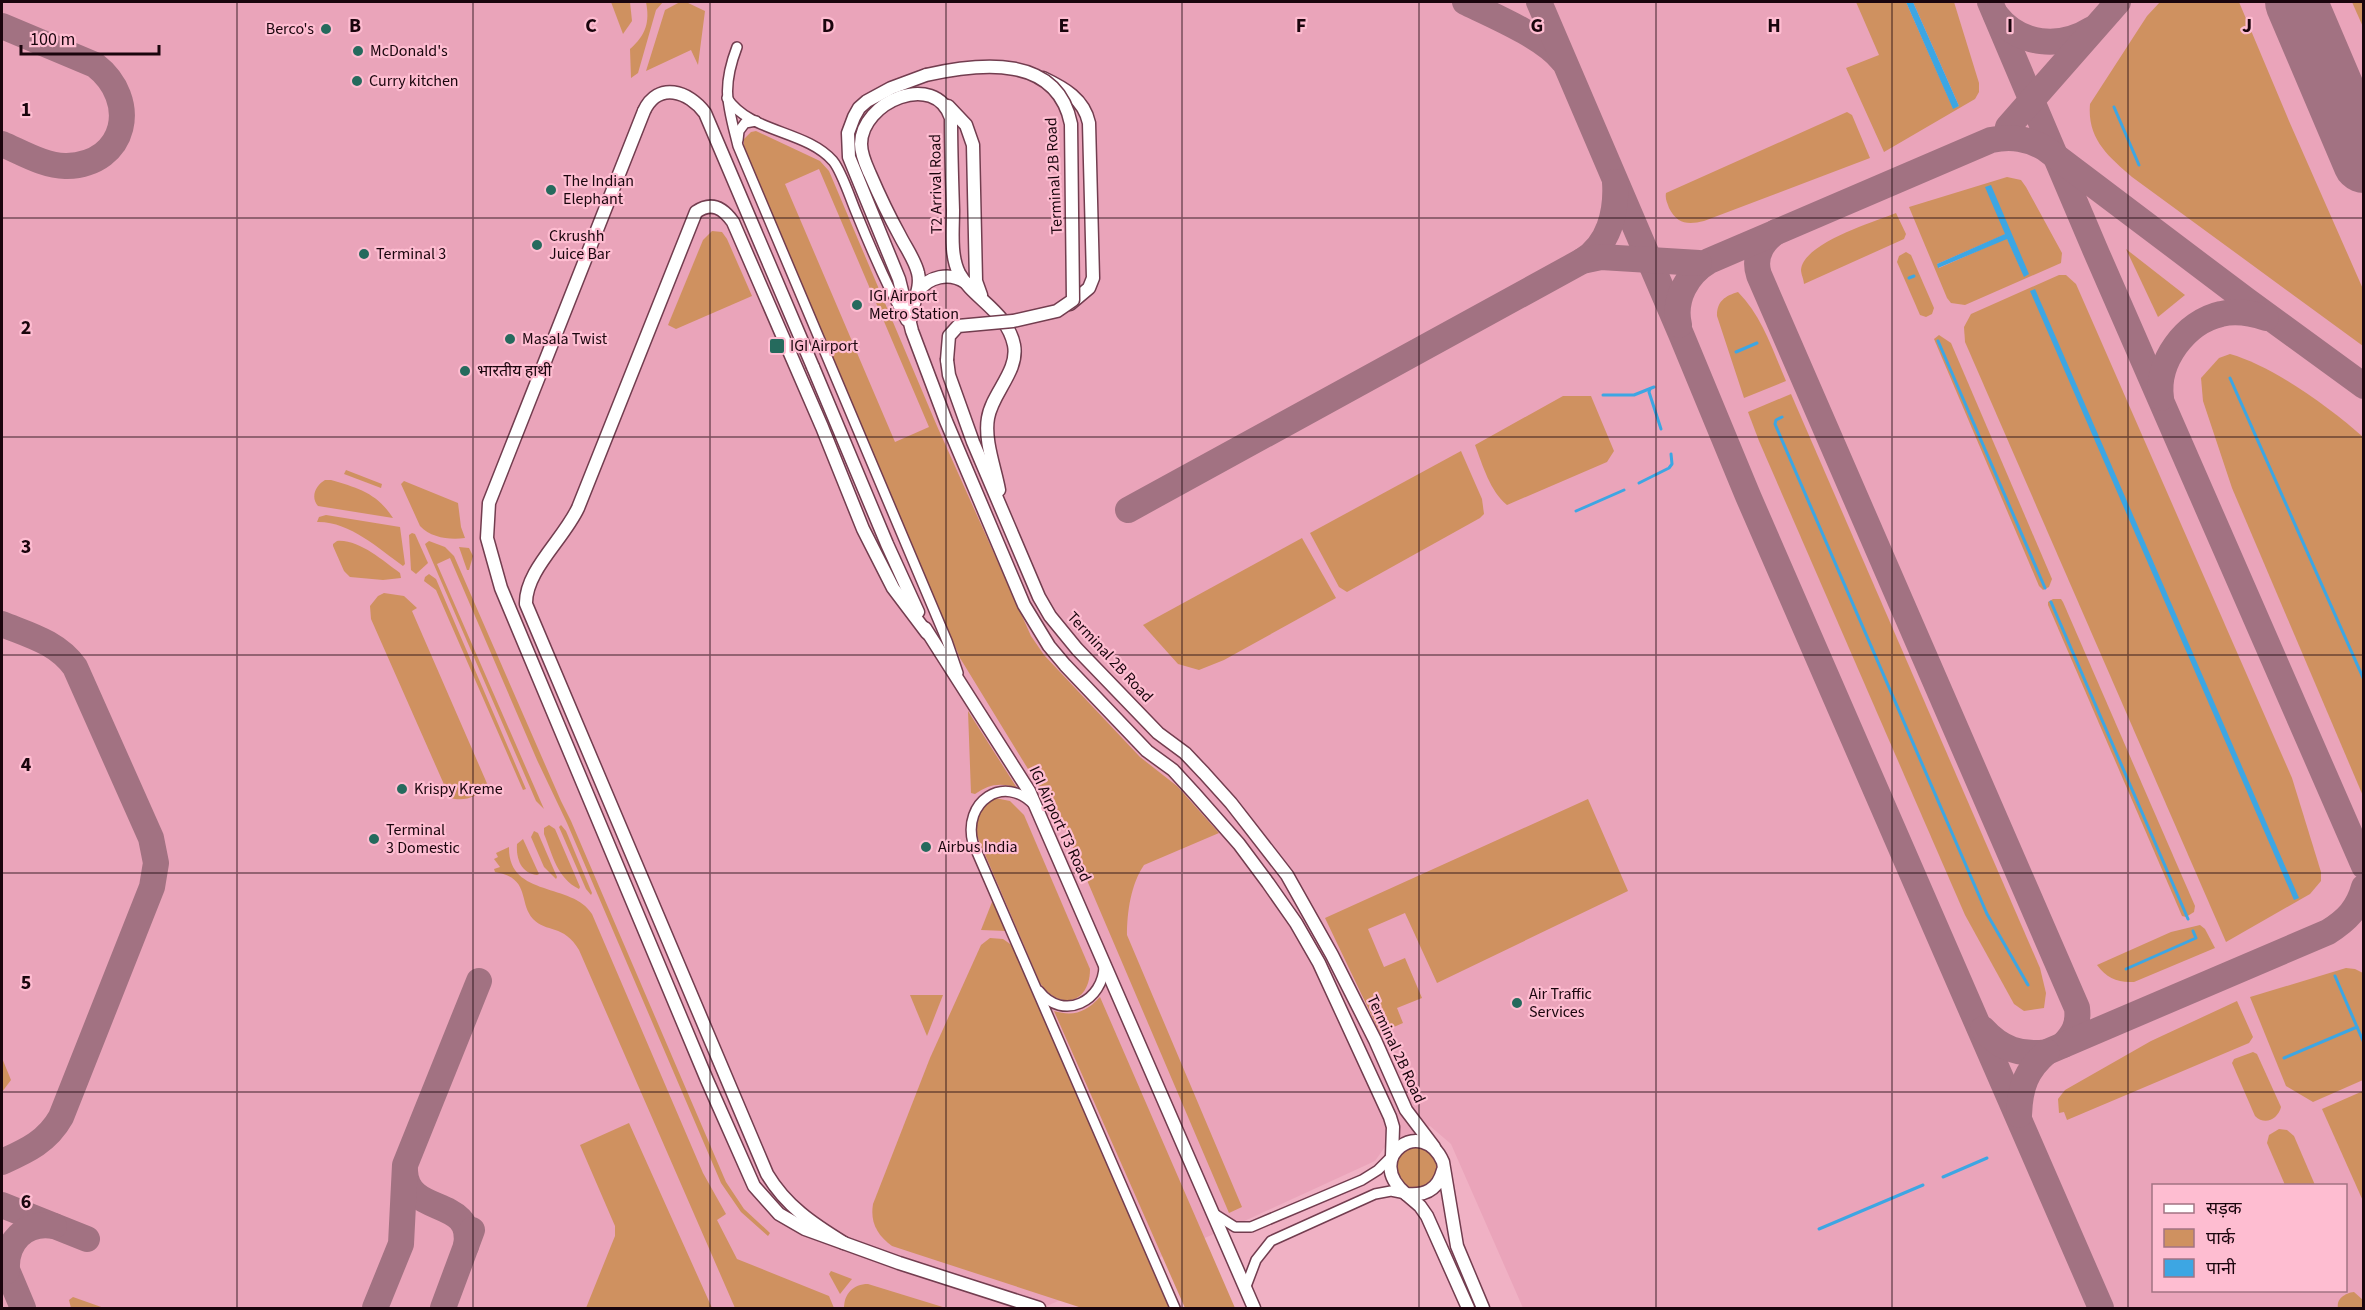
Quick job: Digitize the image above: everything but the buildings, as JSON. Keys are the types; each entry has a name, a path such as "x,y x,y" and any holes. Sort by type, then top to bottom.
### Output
{"main road":[{"name":"Terminal 2B Road","path":"1392,1156 1393,1127 1390,1117 1319,963 1296,923 1239,844 1173,770 1147,751 1065,665 1036,628 1024,605 946,421 912,331 899,279 849,157 848,141 854,117 867,101 891,88 926,75 985,68 1018,71 1041,77 1058,92 1064,103 1071,124 1075,295 1070,304 1057,310 1013,321 958,326 949,336 947,360 949,375 1003,515 1039,597 1063,632 1158,733 1185,753 1260,839 1292,884 1332,955 1375,1040 1406,1110 1434,1147"},
{"path":"1041,77 1059,85 1076,98 1085,109 1089,123 1093,278 1089,288 1070,304"},
{"name":"IGI Airport T3 Road","path":"844,1243 791,1222 762,1197 744,1166 501,588 491,556 486,523 492,493 644,111 661,94 677,92 693,99 705,113 886,544 927,633 1011,760 1039,813 1254,1308"},
{"path":"912,331 912,307 919,280 917,268 888,213 864,158 862,136 871,117 892,102 922,93 937,98 961,119 971,137 976,281 984,300"},
{"name":"T2 Arrival Road","path":"937,98 951,118 954,255 959,273 1007,329 1014,348 1011,368 992,404 987,420 1003,515"},
{"path":"927,633 893,588 867,538 733,222 724,210 717,207 700,209 696,212 682,245 578,508 564,535 531,577 525,594 526,604 767,1174 776,1189 798,1212 844,1243 1039,1308"},
{"path":"917,293 922,286 935,278 952,276 965,282"},
{"path":"1195,794 1192,783 1204,773"},
{"path":"1468,1308 1431,1223 1420,1206 1393,1181 1390,1173 1392,1156 1397,1149 1411,1141 1427,1143 1434,1147 1443,1162 1457,1246 1484,1308"},
{"path":"1406,1194 1423,1194 1431,1191 1437,1185 1443,1170"}],"street":[{"path":"737,47 727,77 726,96 738,147 947,641 960,681"},
{"path":"726,96 738,110 756,121 814,146 835,163 885,282 912,331"},
{"path":"738,147 741,127 746,123 756,121"},
{"path":"1039,813 1024,796 1014,792 991,795 974,810 970,832 1175,1308"},
{"path":"1035,984 1052,1002 1077,1005 1098,991 1103,980 1104,967 1101,954"},
{"path":"1211,1211 1235,1227 1251,1227 1362,1180 1378,1170 1392,1156"},
{"path":"1245,1288 1256,1260 1270,1241 1374,1194 1391,1191 1406,1194"}],"shaded area":[{"path":"2,2 2363,2 2363,1308 1523,1308 1451,1144 1430,1126 1387,1144 1375,1161 1251,1218 1042,1308 2,1308"}],"green space":[{"path":"611,2 630,2 632,21 623,34"},
{"path":"646,2 663,2 656,10 638,73 631,78 630,49 640,39 646,28"},
{"path":"680,2 686,2 705,11 698,65 691,50 646,71 665,10"},
{"path":"1856,2 1906,2 1953,108 1959,106 1913,2 1954,2 1979,83 1979,92 1975,99 1884,152 1846,68 1879,55"},
{"path":"2160,2 2239,2 2363,289 2363,346 2132,177 2101,146 2092,127 2090,104 2147,16"},
{"path":"2352,2 2363,2 2363,27"},
{"path":"1847,112 1852,115 1870,158 1704,221 1684,222 1679,220 1669,208 1666,193"},
{"path":"756,131 820,161 829,171 937,426 1031,636 1044,655 1140,757 1177,786 1219,833 1144,865 1131,898 1127,935 1242,1207 1229,1213 1066,831 960,658 744,149 744,139 751,132","holes":["819,169 929,427 895,442 785,184"]},
{"path":"2007,177 2021,180 2062,253 2061,263 1965,305 1951,303 1909,207","holes":["2006,234 2024,276 2007,238 1939,268 1937,264"]},
{"path":"1896,213 1906,234 1904,239 1804,284 1801,270 1805,260 1814,251 1841,235"},
{"path":"712,231 722,232 727,239 752,296 676,329 668,325 703,240"},
{"path":"2126,249 2185,295 2158,317"},
{"path":"1906,252 1911,255 1934,308 1932,314 1926,317 1920,315 1897,262 1899,256"},
{"path":"2059,275 2066,275 2076,284 2292,778 2321,872 2321,881 2310,894 2226,942 1965,342 1964,327 1971,314"},
{"path":"1738,292 1760,323 1786,381 1744,398 1717,316 1718,306 1723,300"},
{"path":"1939,335 1951,343 2052,579 2049,587 2043,590 2039,586 1934,339"},
{"path":"2230,354 2264,368 2300,389 2363,437 2363,796 2232,488 2203,401 2201,378 2219,358"},
{"path":"1791,394 2040,968 2046,993 2044,1008 2024,1011 2014,1004 1965,915 1759,441 1748,412"},
{"path":"1563,396 1591,396 1614,451 1607,462 1507,505 1496,493 1475,445"},
{"path":"1461,451 1482,499 1484,514 1347,592 1339,587 1310,533"},
{"path":"346,470 382,484 381,488 344,474"},
{"path":"325,480 341,483 366,493 380,503 393,518 318,506 314,499 315,491"},
{"path":"404,481 458,503 465,538 441,537 424,530 401,484"},
{"path":"326,515 400,527 405,564 403,566 352,531 329,523 317,522 319,517"},
{"path":"415,534 428,563 416,574 411,570 409,535"},
{"path":"1302,538 1336,598 1224,660 1199,670 1178,664 1143,625"},
{"path":"337,541 354,543 362,547 400,573 401,578 383,580 350,577 344,571 333,546"},
{"path":"429,541 445,547 454,556 726,1182 744,1209 770,1233 768,1236 741,1212 721,1183 567,823 537,760 450,558 437,564 544,809 536,801 425,544"},
{"path":"459,547 469,548 473,556 469,570 467,570"},
{"path":"429,574 436,579 526,789 523,790 436,590 424,581"},
{"path":"384,593 404,596 417,608 412,611 489,788 475,796 466,799 450,798 371,619 370,606 378,596"},
{"path":"2061,599 2063,602 2195,906 2194,912 2186,917 2182,916 2048,605 2048,602"},
{"path":"968,711 1017,788 995,785 975,794 971,793"},
{"path":"995,798 1010,801 1024,815 1090,969 1089,981 1085,990 1072,1000 1056,998 1040,983 978,838 975,825 977,814 983,805"},
{"path":"1588,799 1628,891 1437,983 1405,913 1368,929 1384,967 1405,958 1422,998 1397,1008 1403,1023 1380,1033 1325,918"},
{"path":"549,825 555,829 579,889 566,879 557,866 544,834 544,828"},
{"path":"561,825 566,831 591,895 586,889 559,827"},
{"path":"534,831 538,833 556,879 544,867 531,837"},
{"path":"523,839 539,874 537,875 523,868 517,855 517,844"},
{"path":"509,847 511,863 519,874 543,888 571,897 583,904 592,914 703,1173 726,1214 717,1220 737,1259 829,1296 834,1308 735,1308 579,950 567,936 533,919 519,885 514,879 495,872 494,869 500,867 494,859 498,857 496,853"},
{"path":"992,902 995,902 1006,931 981,930"},
{"path":"2200,925 2205,929 2215,948 2134,982 2113,979 2097,965 2171,932"},
{"path":"990,938 1003,939 1013,946 1171,1308 1082,1308 892,1246 876,1228 873,1204 930,1058 981,945"},
{"path":"2346,968 2363,973 2363,1080 2313,1102 2286,1086 2250,997"},
{"path":"910,995 943,995 927,1036"},
{"path":"1100,997 1235,1308 1185,1308 1054,1011 1079,1012 1085,1010"},
{"path":"2237,1001 2253,1037 2249,1043 2067,1120 2064,1112 2059,1113 2058,1099 2065,1090 2151,1041"},
{"path":"2253,1052 2257,1054 2281,1107 2274,1118 2267,1121 2255,1116 2232,1063 2234,1059"},
{"path":"2,1058 11,1080 2,1092"},
{"path":"2363,1091 2363,1201 2322,1109"},
{"path":"629,1123 712,1308 586,1308 615,1236 615,1226 580,1145"},
{"path":"2279,1129 2287,1130 2294,1136 2315,1184 2285,1184 2267,1143 2269,1135"},
{"path":"1417,1147 1432,1153 1438,1168 1432,1183 1417,1189 1402,1183 1396,1168 1402,1153"},
{"path":"831,1271 852,1279 840,1294 829,1274"},
{"path":"863,1284 946,1308 844,1308 850,1291"},
{"path":"2354,1292 2363,1300 2363,1308 2338,1308 2338,1302 2342,1297"},
{"path":"73,1297 104,1308 71,1308 69,1300"}],"water":[{"path":"1906,2 1913,2 1959,106 1953,109"},
{"path":"1991,185 2029,274 2024,277 2007,239 1938,268 1937,264 2005,234 1985,187"},
{"path":"2035,289 2299,898 2294,900 2030,291"}],"waterway":[{"path":"2114,107 2139,165"},
{"path":"1909,278 1914,276"},
{"path":"1938,341 2045,588"},
{"path":"1736,352 1757,343"},
{"path":"2230,378 2364,680"},
{"path":"1603,395 1634,395 1654,387"},
{"path":"1650,389 1661,429"},
{"path":"1782,417 1776,420 1775,424 1987,914 2028,985"},
{"path":"1639,483 1669,468 1672,464 1671,454"},
{"path":"1576,511 1624,490"},
{"path":"2051,602 2188,919"},
{"path":"2126,969 2196,938 2193,931"},
{"path":"2284,1058 2357,1027 2335,976"},
{"path":"2357,1027 2364,1043"},
{"path":"1943,1177 1987,1158"},
{"path":"1819,1229 1923,1185"}],"taxiway":[{"path":"1465,2 1531,35 1554,51 1562,60"},
{"path":"1539,2 1748,496 2101,1308"},
{"path":"1990,2 2097,254 2364,866"},
{"path":"2008,127 2118,2"},
{"path":"1996,15 2017,33 2041,41 2067,40 2092,29"},
{"path":"2,26 95,65 109,79 118,95 122,112 120,128 114,142 103,154 87,163 59,166 2,144"},
{"path":"1679,325 1678,306 1684,288 1694,273 1709,261 1991,140 2012,138 2033,142 2046,149 2364,386"},
{"path":"1582,261 1599,246 1605,237 1613,216 1615,182"},
{"path":"1776,232 1760,250 1757,262 1759,275 2077,1008 2075,1028 2063,1045"},
{"path":"1128,510 1582,261 1601,257 1699,263"},
{"path":"2161,398 2163,371 2168,358 2185,335 2196,325 2208,318 2233,312 2266,318"},
{"path":"2,624 51,645 68,658 75,667 151,838 156,863 152,887 61,1117 43,1139 28,1150 2,1162"},
{"path":"1983,1029 1997,1042 2012,1050 2029,1053 2047,1052 2328,932 2351,913 2359,902 2364,887"},
{"path":"375,1308 401,1244 405,1165 479,981"},
{"path":"2019,1115 2021,1096 2029,1072 2047,1052"},
{"path":"405,1171 409,1185 417,1195 451,1212 461,1220 466,1230 466,1246"},
{"path":"2,1205 87,1239"},
{"path":"7,1271 9,1251 19,1236 34,1227 54,1226"},
{"path":"443,1308 472,1230"},
{"path":"2,1258 23,1308"}],"runway":[{"path":"2296,2 2364,162"}],"place":[{"name":"Berco's","path":"326,29"},
{"name":"McDonald's","path":"358,51"},
{"name":"Curry kitchen","path":"357,81"},
{"name":"The Indian Elephant","path":"551,190"},
{"name":"Ckrushh Juice Bar","path":"537,245"},
{"name":"Terminal 3","path":"364,254"},
{"name":"IGI Airport Metro Station","path":"857,305"},
{"name":"Masala Twist","path":"510,339"},
{"name":"IGI Airport","path":"777,346"},
{"name":"भारतीय हाथी","path":"465,371"},
{"name":"Krispy Kreme","path":"402,789"},
{"name":"Terminal 3 Domestic","path":"374,839"},
{"name":"Airbus India","path":"926,847"},
{"name":"Air Traffic Services","path":"1517,1003"}]}
